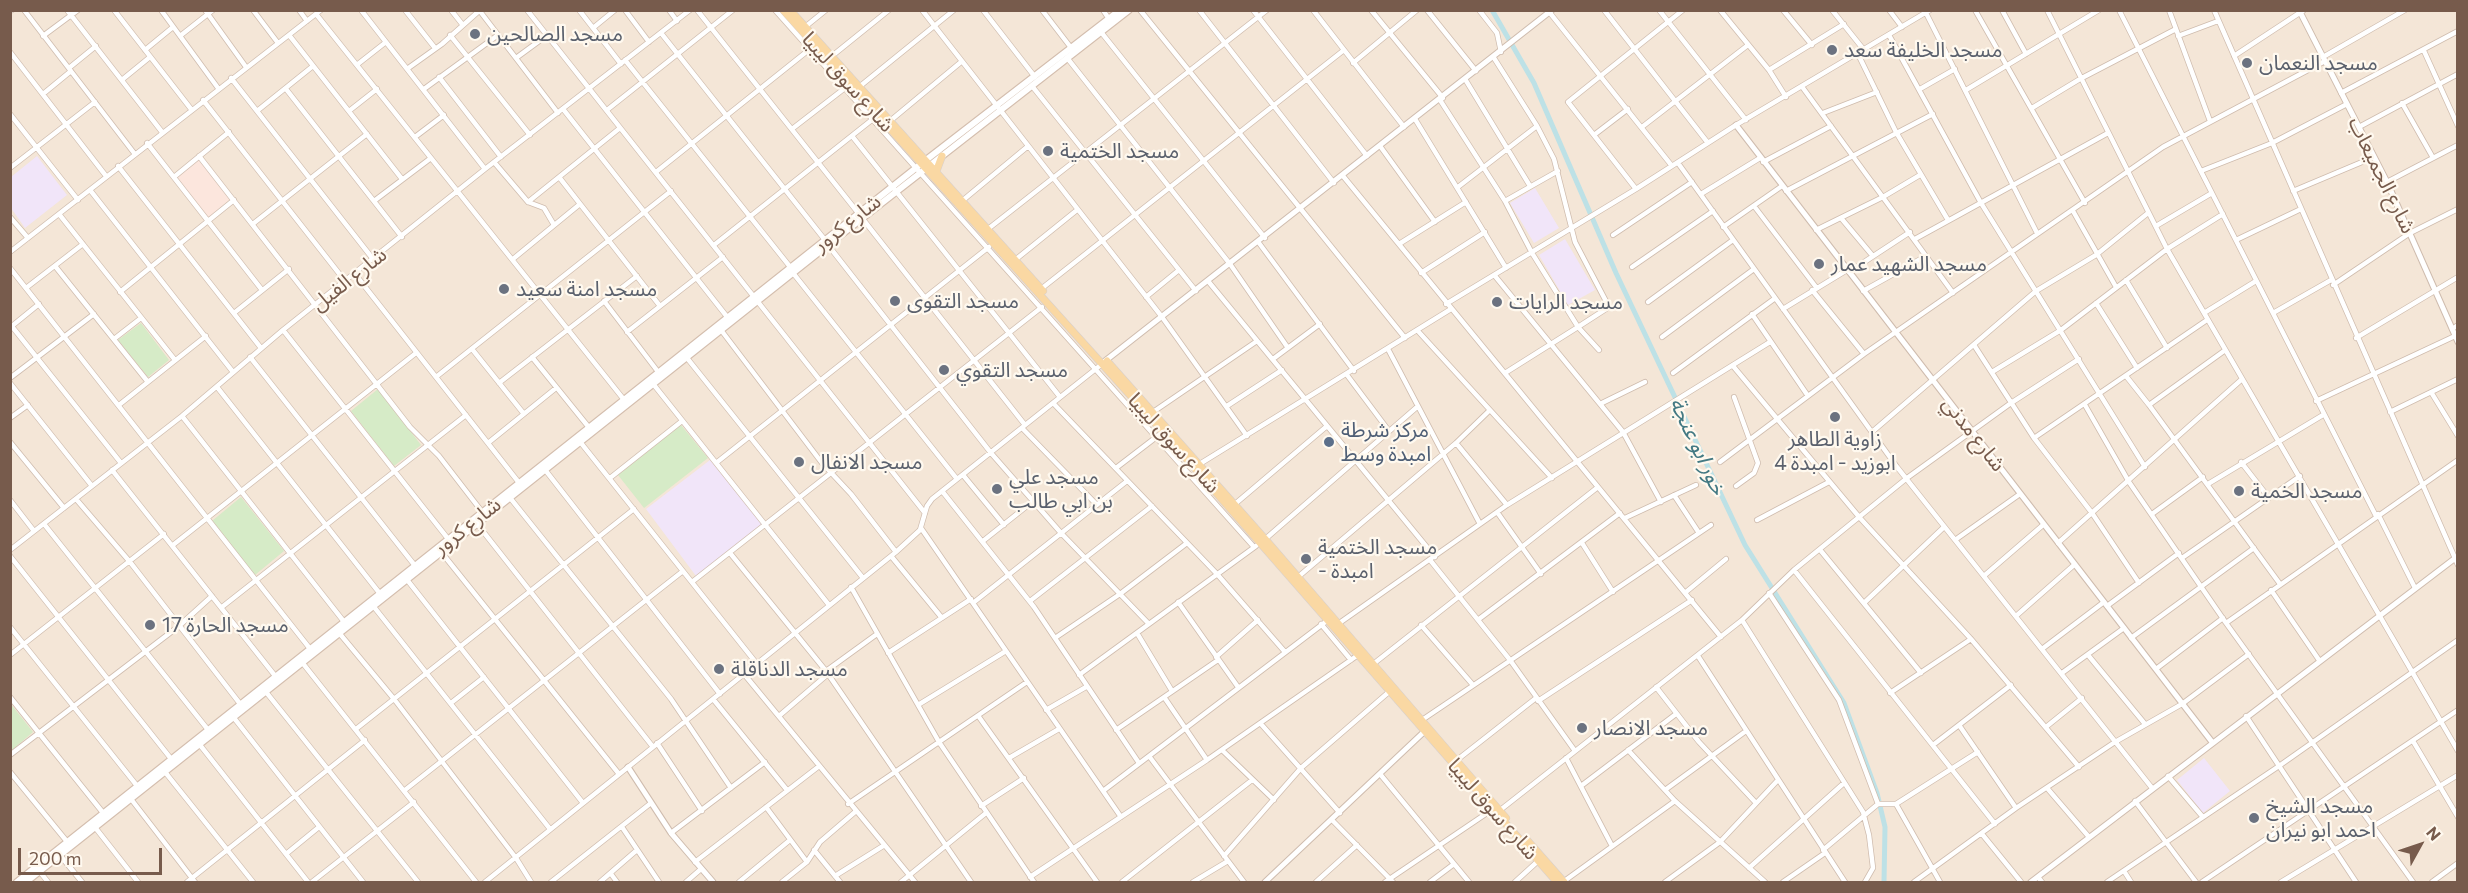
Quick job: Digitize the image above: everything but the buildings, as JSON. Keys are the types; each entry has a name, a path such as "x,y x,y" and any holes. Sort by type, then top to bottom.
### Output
{"main road":[{"name":"شارع سوق ليبيا","path":"783,10 923,166 991,246 1102,364 1153,412 1197,466 1298,577 1359,654 1422,720 1427,729 1557,882"},
{"name":"شارع سوق ليبيا","path":"790,10 890,121 923,166 936,172 1041,289 1160,434 1197,466 1234,504 1325,622 1336,626 1390,691 1457,760 1496,811 1564,882"},
{"path":"923,166 1035,81 1120,10"},
{"path":"1035,81 1068,59 1129,10"},
{"path":"923,166 942,156 999,109"},
{"path":"936,172 942,156"},
{"name":"شارع كرور","path":"94,826 104,814 276,677 340,634 408,581 510,499 522,486 627,403 654,385 792,270 923,166"},
{"name":"شارع كرور","path":"627,403 659,373 728,318 756,300"},
{"name":"شارع كرور","path":"313,652 345,623 483,513 546,471 581,443 591,431"},
{"name":"شارع كرور","path":"27,879 131,800 266,692 301,661"},
{"name":"شارع كرور","path":"17,882 40,872 58,854"}],"street":[{"path":"24,10 135,153"},
{"path":"68,10 162,132"},
{"path":"43,36 78,10"},
{"path":"114,10 191,109"},
{"path":"161,10 218,88"},
{"path":"180,36 213,10"},
{"path":"252,10 278,43"},
{"path":"299,10 306,21"},
{"path":"361,10 485,169"},
{"path":"405,10 435,48"},
{"path":"451,10 462,24"},
{"path":"527,10 671,190 819,382 925,513"},
{"path":"579,10 642,81 692,143 957,479"},
{"path":"593,28 615,10"},
{"path":"624,10 650,42"},
{"path":"669,10 677,21"},
{"name":"شارع الفيل","path":"10,550 182,416 283,330 485,169 690,10"},
{"path":"697,10 861,216 1023,427 1097,505"},
{"path":"607,110 733,10"},
{"path":"776,10 873,119 923,166"},
{"path":"805,27 826,10"},
{"path":"832,56 890,10"},
{"path":"922,10 961,63 1162,317 1247,436"},
{"path":"859,87 954,10"},
{"path":"983,10 1086,152 1196,291"},
{"path":"1042,10 1072,49"},
{"path":"1103,10 1110,19"},
{"path":"1140,10 1405,338"},
{"path":"1199,10 1334,183"},
{"path":"1252,10 1367,156"},
{"path":"988,229 1267,10"},
{"path":"1313,10 1404,128"},
{"path":"1371,10 1441,99 1505,201 1532,253 1578,327 1599,350"},
{"path":"1353,63 1417,10"},
{"path":"1427,10 1476,71"},
{"path":"1479,10 1497,33 1502,52"},
{"path":"1604,10 1708,143"},
{"path":"1659,10 1746,120"},
{"path":"1636,189 1568,102 1683,10"},
{"path":"1720,10 1768,70 1786,98"},
{"path":"1783,10 1812,45"},
{"path":"1832,10 1864,50"},
{"path":"1889,10 1902,27"},
{"path":"1975,10 2085,203"},
{"path":"2002,10 2026,54"},
{"path":"2047,10 2127,173 2224,351 2300,476 2457,751"},
{"path":"1965,90 2099,10"},
{"path":"2119,10 2323,415 2415,588"},
{"path":"2169,10 2210,121"},
{"path":"1720,462 1895,332 2183,134 2253,100 2405,10"},
{"path":"407,69 479,11 728,318"},
{"path":"2216,11 2218,21 2356,338 2456,557 2457,565"},
{"path":"2234,56 2301,11"},
{"name":"شارع الجميعاب","path":"2301,11 2387,182 2455,327 2456,339"},
{"path":"10,252 147,143 319,12 415,138 627,403"},
{"path":"487,882 893,554 921,528 929,502 942,491 1502,52 1548,12 1672,166"},
{"path":"1446,304 1636,189 1736,125 1786,98 1928,12 2037,233"},
{"path":"207,13 246,67"},
{"path":"2178,36 2218,21"},
{"path":"1768,70 1844,24"},
{"path":"145,50 173,27"},
{"path":"2032,108 2080,79 2176,29"},
{"path":"2341,93 2424,51 2457,31"},
{"path":"1101,32 1265,238"},
{"path":"661,33 991,453 1032,502 1149,624"},
{"path":"289,35 402,179"},
{"path":"450,35 530,135"},
{"path":"424,89 498,35"},
{"path":"1889,35 1981,203 2145,466"},
{"path":"516,58 546,36"},
{"path":"358,64 386,42"},
{"path":"1642,127 1748,45"},
{"path":"42,94 96,46"},
{"path":"656,172 810,49"},
{"path":"1041,289 1344,50"},
{"path":"2424,51 2457,126"},
{"path":"10,52 13,60 67,124 106,176"},
{"path":"1858,54 1896,132 1948,220"},
{"path":"123,79 150,57"},
{"path":"1494,58 1537,126 1558,171 1580,256 1609,307 1504,373"},
{"path":"1068,59 1230,264 1288,348"},
{"path":"890,121 961,63"},
{"path":"257,111 313,66"},
{"path":"1920,89 1955,69"},
{"path":"2359,127 2457,74"},
{"path":"439,77 501,157"},
{"path":"231,78 373,260"},
{"path":"1465,80 1530,186"},
{"path":"1803,87 1953,293"},
{"path":"792,129 845,88"},
{"path":"286,89 402,237"},
{"path":"349,111 377,89"},
{"path":"1823,113 1877,92"},
{"path":"203,100 345,281"},
{"path":"10,168 95,102"},
{"path":"2402,103 2432,156"},
{"path":"2201,171 2272,143 2347,104"},
{"path":"1594,135 1628,109"},
{"path":"10,114 78,200"},
{"path":"1723,226 1784,188 1933,114"},
{"path":"415,138 444,115"},
{"path":"714,245 873,119"},
{"path":"1415,119 1506,268"},
{"name":"شارع مدني","path":"1736,125 2212,742"},
{"path":"1458,187 1537,126"},
{"path":"1701,194 1762,160 1832,126"},
{"path":"528,202 621,128"},
{"path":"174,177 229,132"},
{"path":"1915,238 2108,133"},
{"path":"254,223 367,134"},
{"path":"852,136 1060,397"},
{"path":"147,143 262,291"},
{"path":"2387,182 2432,156 2457,145"},
{"path":"1380,146 1435,222"},
{"path":"962,201 1027,147"},
{"path":"199,156 254,223 410,427 483,513"},
{"path":"2293,192 2374,157"},
{"path":"374,201 431,158"},
{"path":"494,162 528,202 544,208 554,225"},
{"path":"1678,163 1774,299 1943,528 1985,574 2152,788"},
{"path":"118,166 261,348"},
{"path":"1505,201 1558,171"},
{"path":"1816,230 1883,197 1920,175"},
{"path":"1343,176 1446,304 1659,558 1721,637"},
{"path":"559,177 660,306"},
{"path":"1613,235 1692,182"},
{"path":"90,190 233,372"},
{"path":"436,377 671,190"},
{"path":"2156,226 2212,193"},
{"path":"120,292 234,200"},
{"path":"1399,244 1466,202"},
{"path":"513,259 580,204"},
{"path":"1755,206 1864,354"},
{"path":"2236,240 2301,209"},
{"path":"2273,313 2332,282 2410,233 2457,209"},
{"path":"1015,260 1077,210"},
{"path":"1632,267 1713,211"},
{"path":"2073,211 2116,287"},
{"path":"1872,432 2036,291 2098,253 2148,213"},
{"path":"59,214 175,360"},
{"path":"1992,372 2061,330 2168,249 2223,214"},
{"path":"10,217 28,238"},
{"path":"1841,218 1872,255"},
{"path":"1421,273 1485,232"},
{"path":"1783,309 1910,232"},
{"path":"1648,302 1733,240"},
{"path":"1259,243 1354,371"},
{"path":"26,288 83,244"},
{"path":"716,463 991,246 1042,307 1102,364"},
{"path":"1863,291 1926,256"},
{"path":"627,332 723,257"},
{"path":"55,266 148,381"},
{"path":"10,268 313,652"},
{"path":"234,313 289,269"},
{"path":"1662,336 1754,269"},
{"path":"1146,297 1179,270"},
{"path":"355,274 522,486"},
{"path":"499,383 637,276"},
{"path":"1495,276 1623,432 1661,502"},
{"path":"2356,338 2457,277"},
{"path":"2126,280 2167,348"},
{"path":"1208,281 1388,500 1510,660 1575,751"},
{"path":"2205,313 2256,281"},
{"path":"1673,373 1774,299"},
{"path":"604,301 659,373"},
{"path":"2096,303 2137,368"},
{"path":"39,304 11,325 121,463"},
{"path":"692,582 1042,307"},
{"path":"1197,466 1451,309"},
{"path":"92,486 10,381 94,314"},
{"path":"1752,314 1808,396"},
{"path":"114,339 141,318"},
{"path":"2034,438 2102,394 2207,320"},
{"path":"1273,359 1320,324"},
{"path":"283,330 449,540"},
{"path":"721,330 942,618"},
{"path":"1417,330 1552,478"},
{"path":"119,405 206,336"},
{"path":"2316,401 2456,339"},
{"path":"1153,412 1257,341"},
{"path":"1336,626 1507,505 1770,342"},
{"path":"1974,345 2034,438 2092,513 2139,583"},
{"path":"472,349 524,414"},
{"path":"1388,349 1480,524"},
{"path":"2150,405 2224,351"},
{"path":"173,545 416,353"},
{"path":"250,357 416,567"},
{"path":"532,357 591,431"},
{"path":"687,358 863,578"},
{"path":"1332,820 1389,881 1438,845 1496,811 1698,656 1742,620 1794,570 1821,551 1907,478 2011,403 2079,359"},
{"path":"1733,366 1860,518 1971,639 2079,767"},
{"path":"1227,406 1282,370"},
{"path":"1347,375 1389,431"},
{"path":"2126,376 2150,405 2280,584"},
{"path":"2390,412 2457,379"},
{"path":"2058,543 2241,380"},
{"path":"1600,404 1645,382"},
{"path":"654,385 829,605"},
{"path":"217,387 381,595"},
{"path":"488,443 556,388"},
{"path":"2431,392 2457,436"},
{"path":"1734,397 1758,468 1736,486"},
{"path":"1053,403 1217,574 1285,652"},
{"path":"10,418 28,405"},
{"path":"2085,405 2129,482 2226,623 2413,882"},
{"path":"1079,675 1263,540 1417,407"},
{"path":"1298,577 1456,443 1490,410"},
{"path":"2208,484 2241,462 2323,415"},
{"path":"182,416 345,623"},
{"path":"222,607 466,416"},
{"path":"610,478 682,421"},
{"path":"1234,504 1327,426"},
{"path":"1116,468 1160,434 1254,547"},
{"path":"10,442 64,508"},
{"path":"581,443 757,664"},
{"path":"1456,443 1507,505"},
{"path":"2226,623 2457,460"},
{"path":"2241,462 2269,498"},
{"path":"112,470 276,677"},
{"path":"546,471 720,694"},
{"path":"963,475 1004,525"},
{"path":"2042,648 2300,476"},
{"path":"2152,514 2203,477"},
{"path":"888,653 972,601 1010,574 1127,481"},
{"path":"1758,520 1829,482"},
{"path":"1625,518 1696,485"},
{"path":"1371,666 1598,487"},
{"path":"942,491 1030,601 1139,763"},
{"path":"1955,540 2020,494"},
{"path":"1674,495 1699,533"},
{"path":"76,499 130,562 241,705"},
{"path":"510,499 685,721 731,788"},
{"path":"10,500 34,531"},
{"path":"983,541 1032,502"},
{"path":"1030,601 1152,506"},
{"path":"356,729 634,509"},
{"path":"1497,512 1541,574"},
{"path":"1479,619 1620,513"},
{"path":"44,524 209,731"},
{"path":"478,525 655,745 702,811"},
{"path":"1422,720 1711,525"},
{"path":"1985,574 2043,525"},
{"path":"921,528 1121,817"},
{"path":"1864,603 1943,528"},
{"path":"10,656 164,534"},
{"path":"1055,638 1120,594 1187,543"},
{"path":"1582,543 1613,592"},
{"path":"2131,638 2254,548"},
{"path":"1821,551 1921,673"},
{"path":"442,553 619,774"},
{"path":"730,553 827,673 971,882"},
{"path":"10,556 172,760"},
{"path":"2031,882 2040,880 2135,801 2456,557"},
{"path":"1686,592 1726,559"},
{"path":"2016,616 2074,565"},
{"path":"1794,570 1995,824"},
{"path":"405,790 683,571"},
{"path":"408,581 584,803"},
{"path":"851,587 939,742 1032,880 1074,849 1261,724 1359,654"},
{"path":"2271,590 2319,660"},
{"path":"1769,593 1839,700 1878,804"},
{"path":"10,755 108,678 146,652 213,596"},
{"path":"1457,760 1537,700 1692,600"},
{"path":"1178,602 1238,687"},
{"path":"374,607 550,829"},
{"path":"2156,669 2223,618"},
{"path":"1116,730 1217,658 1258,620"},
{"path":"1742,620 1865,817 1873,868 1865,882"},
{"path":"1103,791 1325,622 1351,660"},
{"path":"1421,625 1473,685"},
{"path":"10,627 138,787"},
{"path":"2062,673 2124,628"},
{"path":"1137,633 1172,691"},
{"path":"340,634 394,699 516,858 531,882"},
{"path":"779,716 827,673 877,634"},
{"path":"1890,693 1971,639"},
{"path":"2107,882 2279,766 2457,640"},
{"path":"918,705 1006,651"},
{"path":"1914,882 2016,808 2115,742 2182,704 2249,654"},
{"path":"2088,655 2145,724"},
{"path":"1698,656 1845,882"},
{"path":"301,661 476,882"},
{"path":"744,674 848,804 915,882"},
{"path":"451,703 484,677"},
{"path":"848,804 979,717 1027,682"},
{"path":"1932,745 2011,685"},
{"path":"1046,710 1086,687"},
{"path":"1656,687 1711,755 1756,803"},
{"path":"1224,856 1301,768 1390,691"},
{"path":"266,692 418,882"},
{"path":"10,697 104,814"},
{"path":"1164,697 1207,760"},
{"path":"2046,727 2082,698"},
{"path":"713,699 787,790"},
{"path":"2202,882 2457,710"},
{"path":"1581,786 1676,714"},
{"path":"2246,716 2356,882"},
{"path":"979,717 1097,882"},
{"path":"234,718 363,882"},
{"path":"1261,724 1340,813"},
{"path":"1959,725 2016,808"},
{"path":"1009,758 1059,729"},
{"path":"1265,882 1427,729"},
{"path":"1665,790 1746,731"},
{"path":"187,882 194,880 294,795 365,740"},
{"path":"2413,741 2457,817"},
{"path":"200,745 310,882 414,802"},
{"path":"1222,750 1274,800"},
{"path":"1628,750 1675,801 1764,882"},
{"path":"1783,882 1824,851 1878,804 1896,804 1953,770 1978,752"},
{"path":"1149,756 1244,882"},
{"path":"1566,758 1612,846"},
{"path":"671,833 765,762"},
{"path":"628,767 671,833 713,882"},
{"path":"695,862 818,767"},
{"path":"10,772 69,845"},
{"path":"165,772 253,882"},
{"path":"1380,774 1469,882"},
{"path":"2281,882 2457,775"},
{"path":"2168,776 2202,816"},
{"path":"981,806 1024,778"},
{"path":"1122,882 1252,780"},
{"path":"1665,882 1720,842 1778,780"},
{"path":"1749,868 1803,817 1844,783"},
{"path":"2047,788 2089,837"},
{"path":"131,800 194,880"},
{"path":"1564,882 1675,801"},
{"path":"2135,801 2196,882"},
{"path":"550,882 651,803"},
{"path":"1896,804 1940,882"},
{"path":"766,807 807,862"},
{"path":"782,882 807,862 814,849 855,812"},
{"path":"901,882 986,813"},
{"path":"94,826 138,882"},
{"path":"286,854 319,827"},
{"path":"622,827 659,882"},
{"path":"1982,834 2021,882"},
{"path":"739,882 790,840"},
{"path":"1316,882 1357,845"},
{"path":"835,876 883,846"},
{"path":"814,849 840,882"},
{"path":"600,882 637,850"},
{"path":"58,854 82,882"},
{"path":"1193,882 1228,861"},
{"path":"1515,882 1538,861"},
{"path":"2432,882 2457,863"},
{"path":"1430,882 1454,864"},
{"path":"686,882 701,868"},
{"path":"2124,871 2131,882"},
{"path":"40,872 48,882"},
{"path":"611,874 617,882"}],"shaded area":[{"path":"10,11 2457,11 2457,882 11,882"},
{"path":"37,156 67,195 25,228 11,208 11,177"},
{"path":"200,159 230,199 209,218 176,178"},
{"path":"1535,188 1559,228 1534,243 1510,203"},
{"path":"1565,239 1595,290 1568,305 1539,255"},
{"path":"710,460 763,525 696,576 646,509"},
{"path":"2204,758 2230,791 2203,813 2177,780"}],"green space":[{"path":"141,323 169,360 148,377 118,340"},
{"path":"378,389 421,445 394,466 351,411"},
{"path":"681,425 708,458 644,508 618,475"},
{"path":"241,497 284,551 255,575 212,521"},
{"path":"10,703 33,732 11,751 10,751"}],"waterway":[{"name":"خور ابو عنجة","path":"1492,10 1534,83 1616,273 1745,545 1844,703 1877,793 1885,827 1884,882"}],"place":[{"name":"مسجد الصالحين","path":"475,34"},
{"name":"مسجد الخليفة سعد","path":"1832,50"},
{"name":"مسجد النعمان","path":"2247,63"},
{"name":"مسجد الختمية","path":"1048,151"},
{"name":"مسجد الشهيد عمار","path":"1819,264"},
{"name":"مسجد امنة سعيد","path":"504,289"},
{"name":"مسجد التقوى","path":"895,301"},
{"name":"مسجد الرايات","path":"1497,302"},
{"name":"مسجد التقوي","path":"944,370"},
{"name":"زاوية الطاهر ابوزيد - امبدة 4","path":"1835,417"},
{"name":"مركز شرطة امبدة وسط","path":"1329,442"},
{"name":"مسجد الانفال","path":"799,462"},
{"name":"مسجد علي بن ابي طالب","path":"997,489"},
{"name":"مسجد الخمية","path":"2239,491"},
{"name":"مسجد الختمية - امبدة","path":"1306,559"},
{"name":"مسجد الحارة 17","path":"150,625"},
{"name":"مسجد الدناقلة","path":"719,669"},
{"name":"مسجد الانصار","path":"1582,728"},
{"name":"مسجد الشيخ احمد ابو نيران","path":"2254,818"}]}
